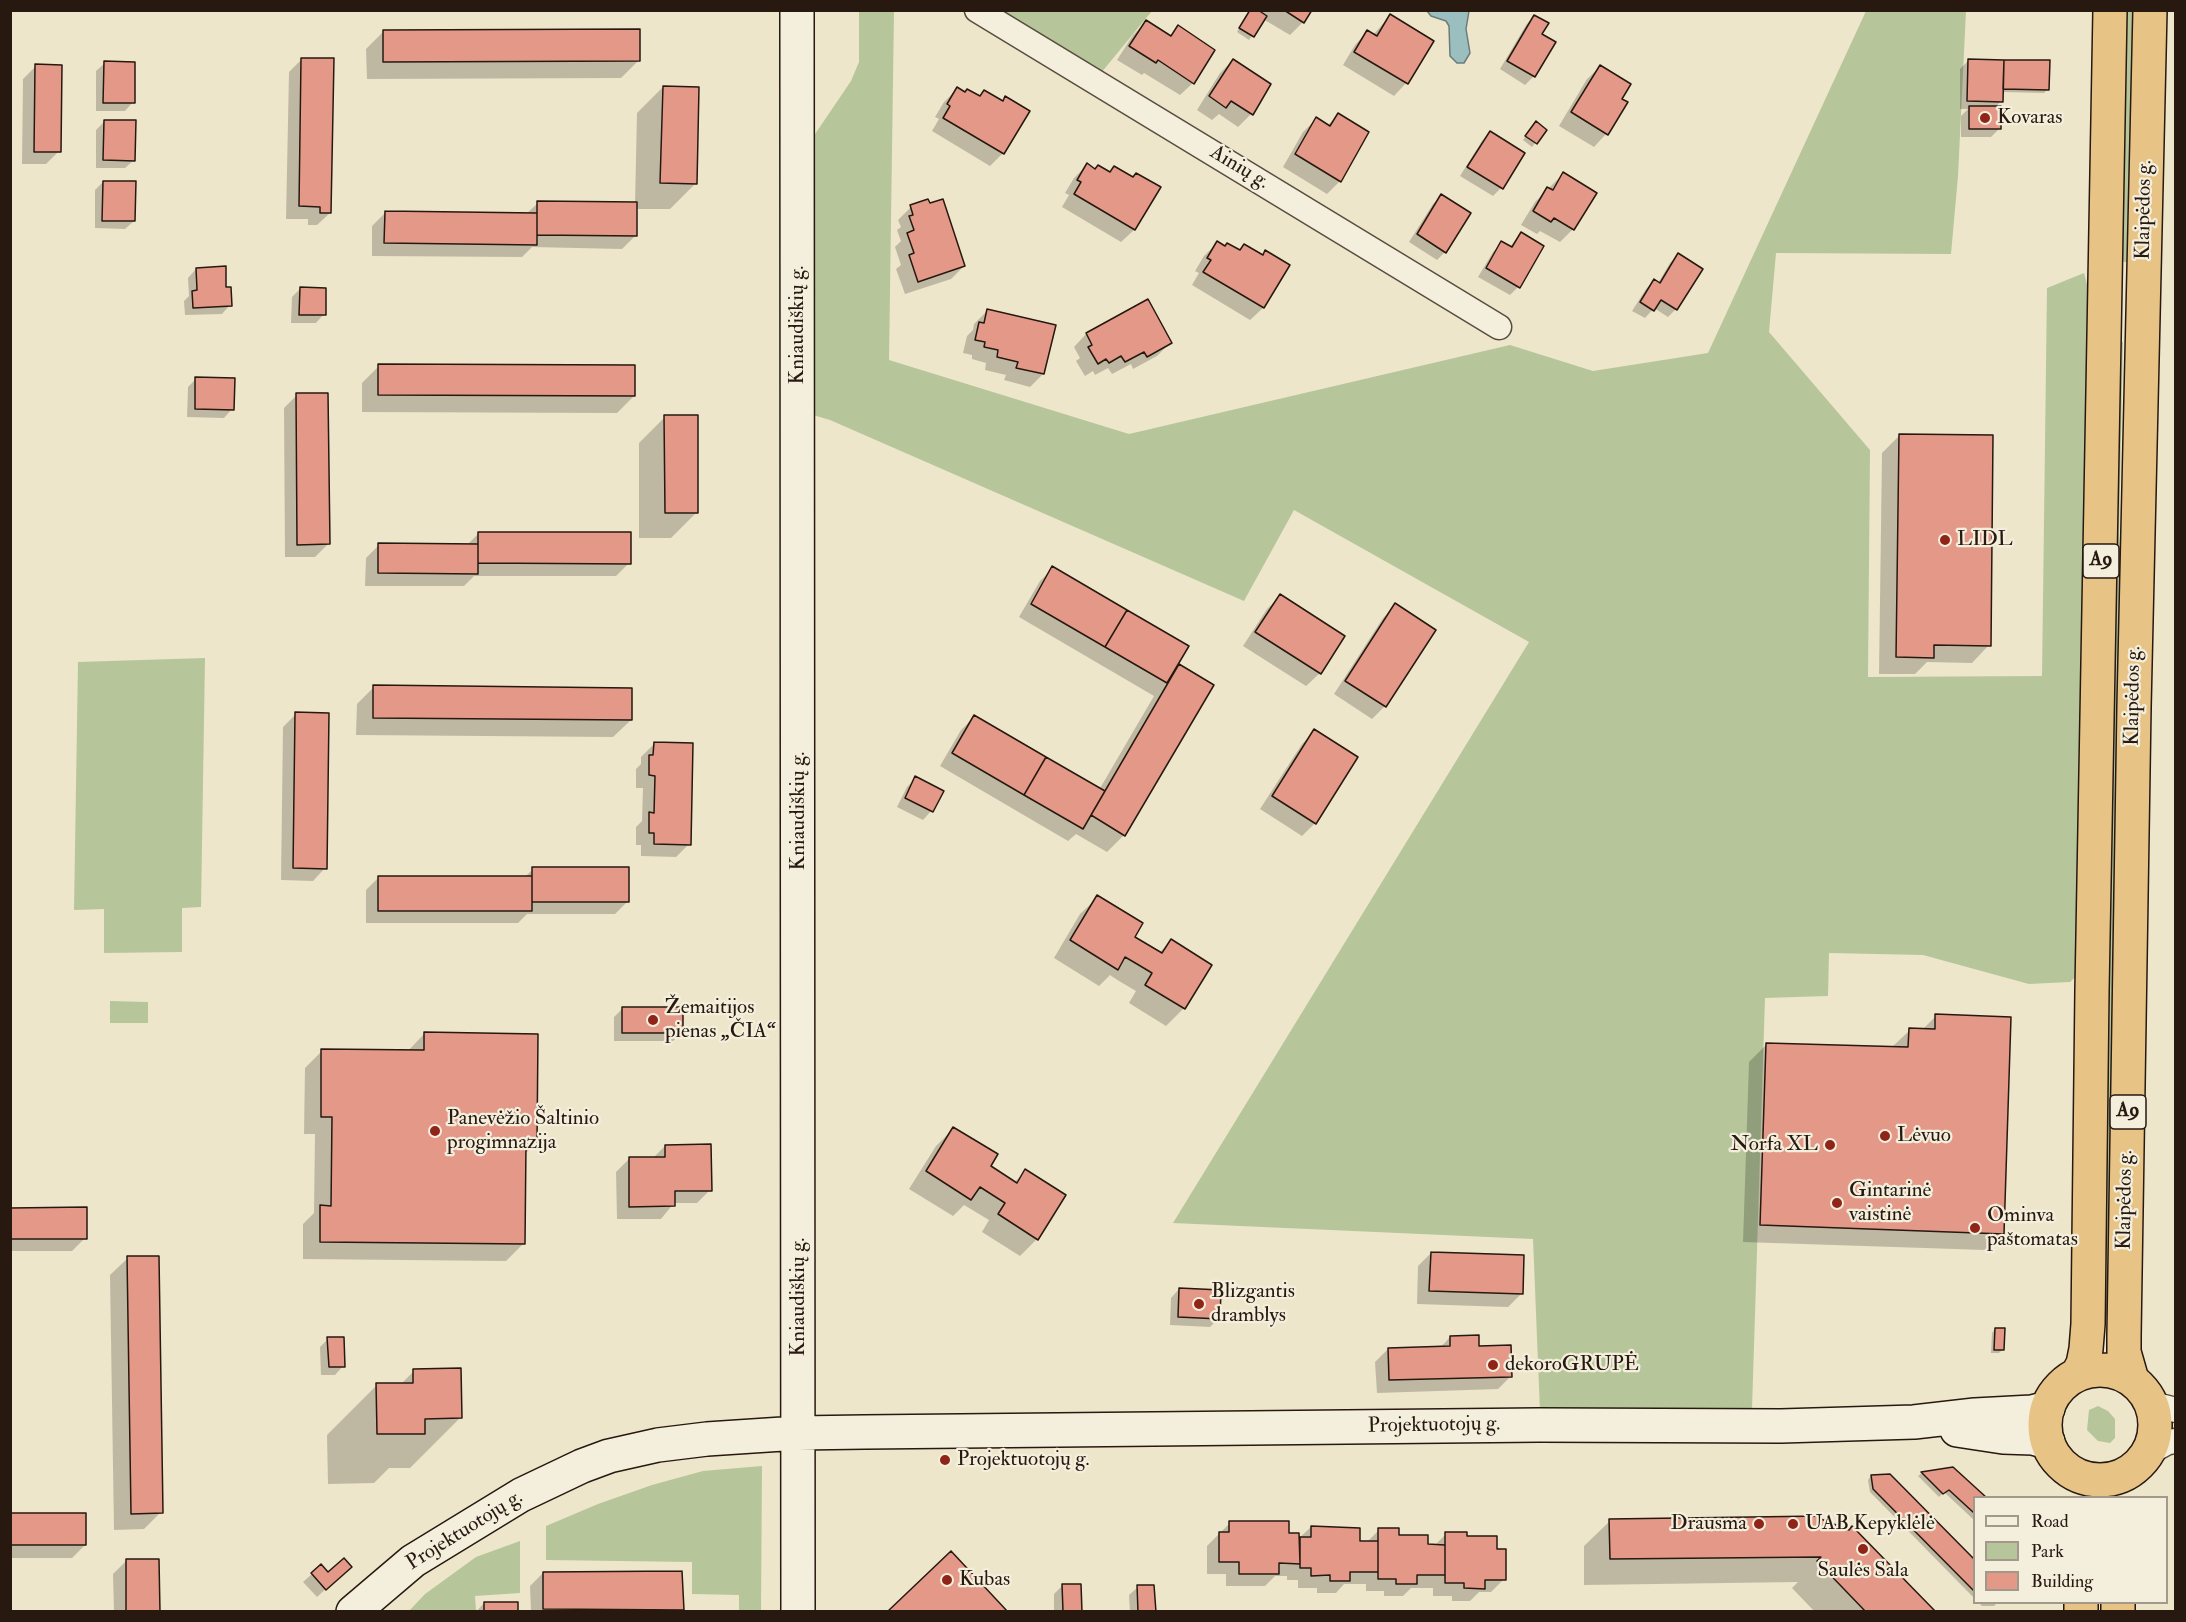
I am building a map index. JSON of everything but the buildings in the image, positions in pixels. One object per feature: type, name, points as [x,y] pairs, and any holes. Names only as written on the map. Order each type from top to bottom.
[{"type":"highway","name":"Klaipėdos g.","points":[[2048,1408],[2059,1388],[2077,1375],[2083,1364],[2088,1324],[2110,10]]},
{"type":"highway","name":"Klaipėdos g.","points":[[2048,1443],[2059,1462],[2081,1486],[2088,1479],[2110,1479],[2144,1466],[2153,1442],[2155,1420],[2152,1397],[2124,1352],[2134,707],[2150,10]]},
{"type":"highway","points":[[2106,281],[2143,282]]},
{"type":"highway","points":[[2077,1375],[2100,1370],[2111,1371],[2152,1397]]},
{"type":"highway","points":[[2048,1408],[2045,1431],[2048,1443]]},
{"type":"main road","name":"Kniaudiškių g.","points":[[797,10],[798,1611]]},
{"type":"main road","name":"Projektuotojų g.","points":[[353,1611],[413,1561],[520,1495],[609,1456],[658,1445],[707,1439],[798,1433],[1516,1425],[1781,1426],[1914,1422],[1975,1415],[2032,1412],[2048,1408]]},
{"type":"main road","name":"Projektuotojų g.","points":[[1914,1422],[1973,1433],[2033,1438],[2048,1443]]},
{"type":"street","name":"Ainių g.","points":[[977,10],[1499,327]]},
{"type":"green space","points":[[859,11],[894,11],[889,360],[1129,434],[1510,345],[1593,371],[1708,353],[1866,11],[1966,11],[1958,176],[1951,254],[1776,253],[1769,332],[1870,450],[1868,677],[2042,676],[2047,288],[2084,273],[2091,299],[2082,971],[2070,982],[2029,984],[1923,955],[1829,953],[1828,996],[1765,998],[1752,1409],[1540,1412],[1533,1239],[1173,1223],[1529,642],[1294,510],[1244,601],[830,420],[813,415],[811,140],[851,81],[859,62]]},
{"type":"green space","points":[[998,11],[1152,11],[1101,73]]},
{"type":"green space","points":[[2121,11],[2138,11],[2129,262],[2120,261]]},
{"type":"green space","points":[[2115,342],[2123,342],[2119,536],[2127,618],[2111,1318],[2097,1317]]},
{"type":"green space","points":[[205,658],[201,907],[182,908],[182,952],[104,953],[104,909],[74,910],[78,662]]},
{"type":"green space","points":[[110,1001],[148,1002],[148,1023],[110,1023]]},
{"type":"green space","points":[[2098,1406],[2108,1411],[2115,1419],[2115,1438],[2110,1443],[2098,1441],[2087,1430],[2089,1410]]},
{"type":"green space","points":[[762,1466],[761,1611],[739,1611],[739,1595],[692,1594],[692,1562],[546,1560],[546,1526],[652,1485],[703,1471]]},
{"type":"green space","points":[[520,1541],[520,1593],[475,1596],[476,1611],[409,1611],[425,1594],[476,1557]]},
{"type":"water","points":[[1427,11],[1469,11],[1466,29],[1470,53],[1464,63],[1457,63],[1450,56],[1449,26],[1446,21],[1431,16]]},
{"type":"place","name":"Kovaras","points":[[1985,118]]},
{"type":"place","name":"LIDL","points":[[1945,540]]},
{"type":"place","name":"Žemaitijos pienas „ČIA“","points":[[653,1020]]},
{"type":"place","name":"Panevėžio Šaltinio progimnazija","points":[[435,1131]]},
{"type":"place","name":"Lėvuo","points":[[1885,1136]]},
{"type":"place","name":"Norfa XL","points":[[1830,1145]]},
{"type":"place","name":"Gintarinė vaistinė","points":[[1837,1203]]},
{"type":"place","name":"Ominva paštomatas","points":[[1975,1228]]},
{"type":"place","name":"Blizgantis dramblys","points":[[1199,1304]]},
{"type":"place","name":"dekoroGRUPĖ","points":[[1493,1365]]},
{"type":"place","name":"Projektuotojų g.","points":[[945,1460]]},
{"type":"place","name":"Drausma","points":[[1759,1524]]},
{"type":"place","name":"UAB Kepyklėlė","points":[[1793,1524]]},
{"type":"place","name":"Saulės Sala","points":[[1863,1549]]},
{"type":"place","name":"Kubas","points":[[947,1580]]}]
